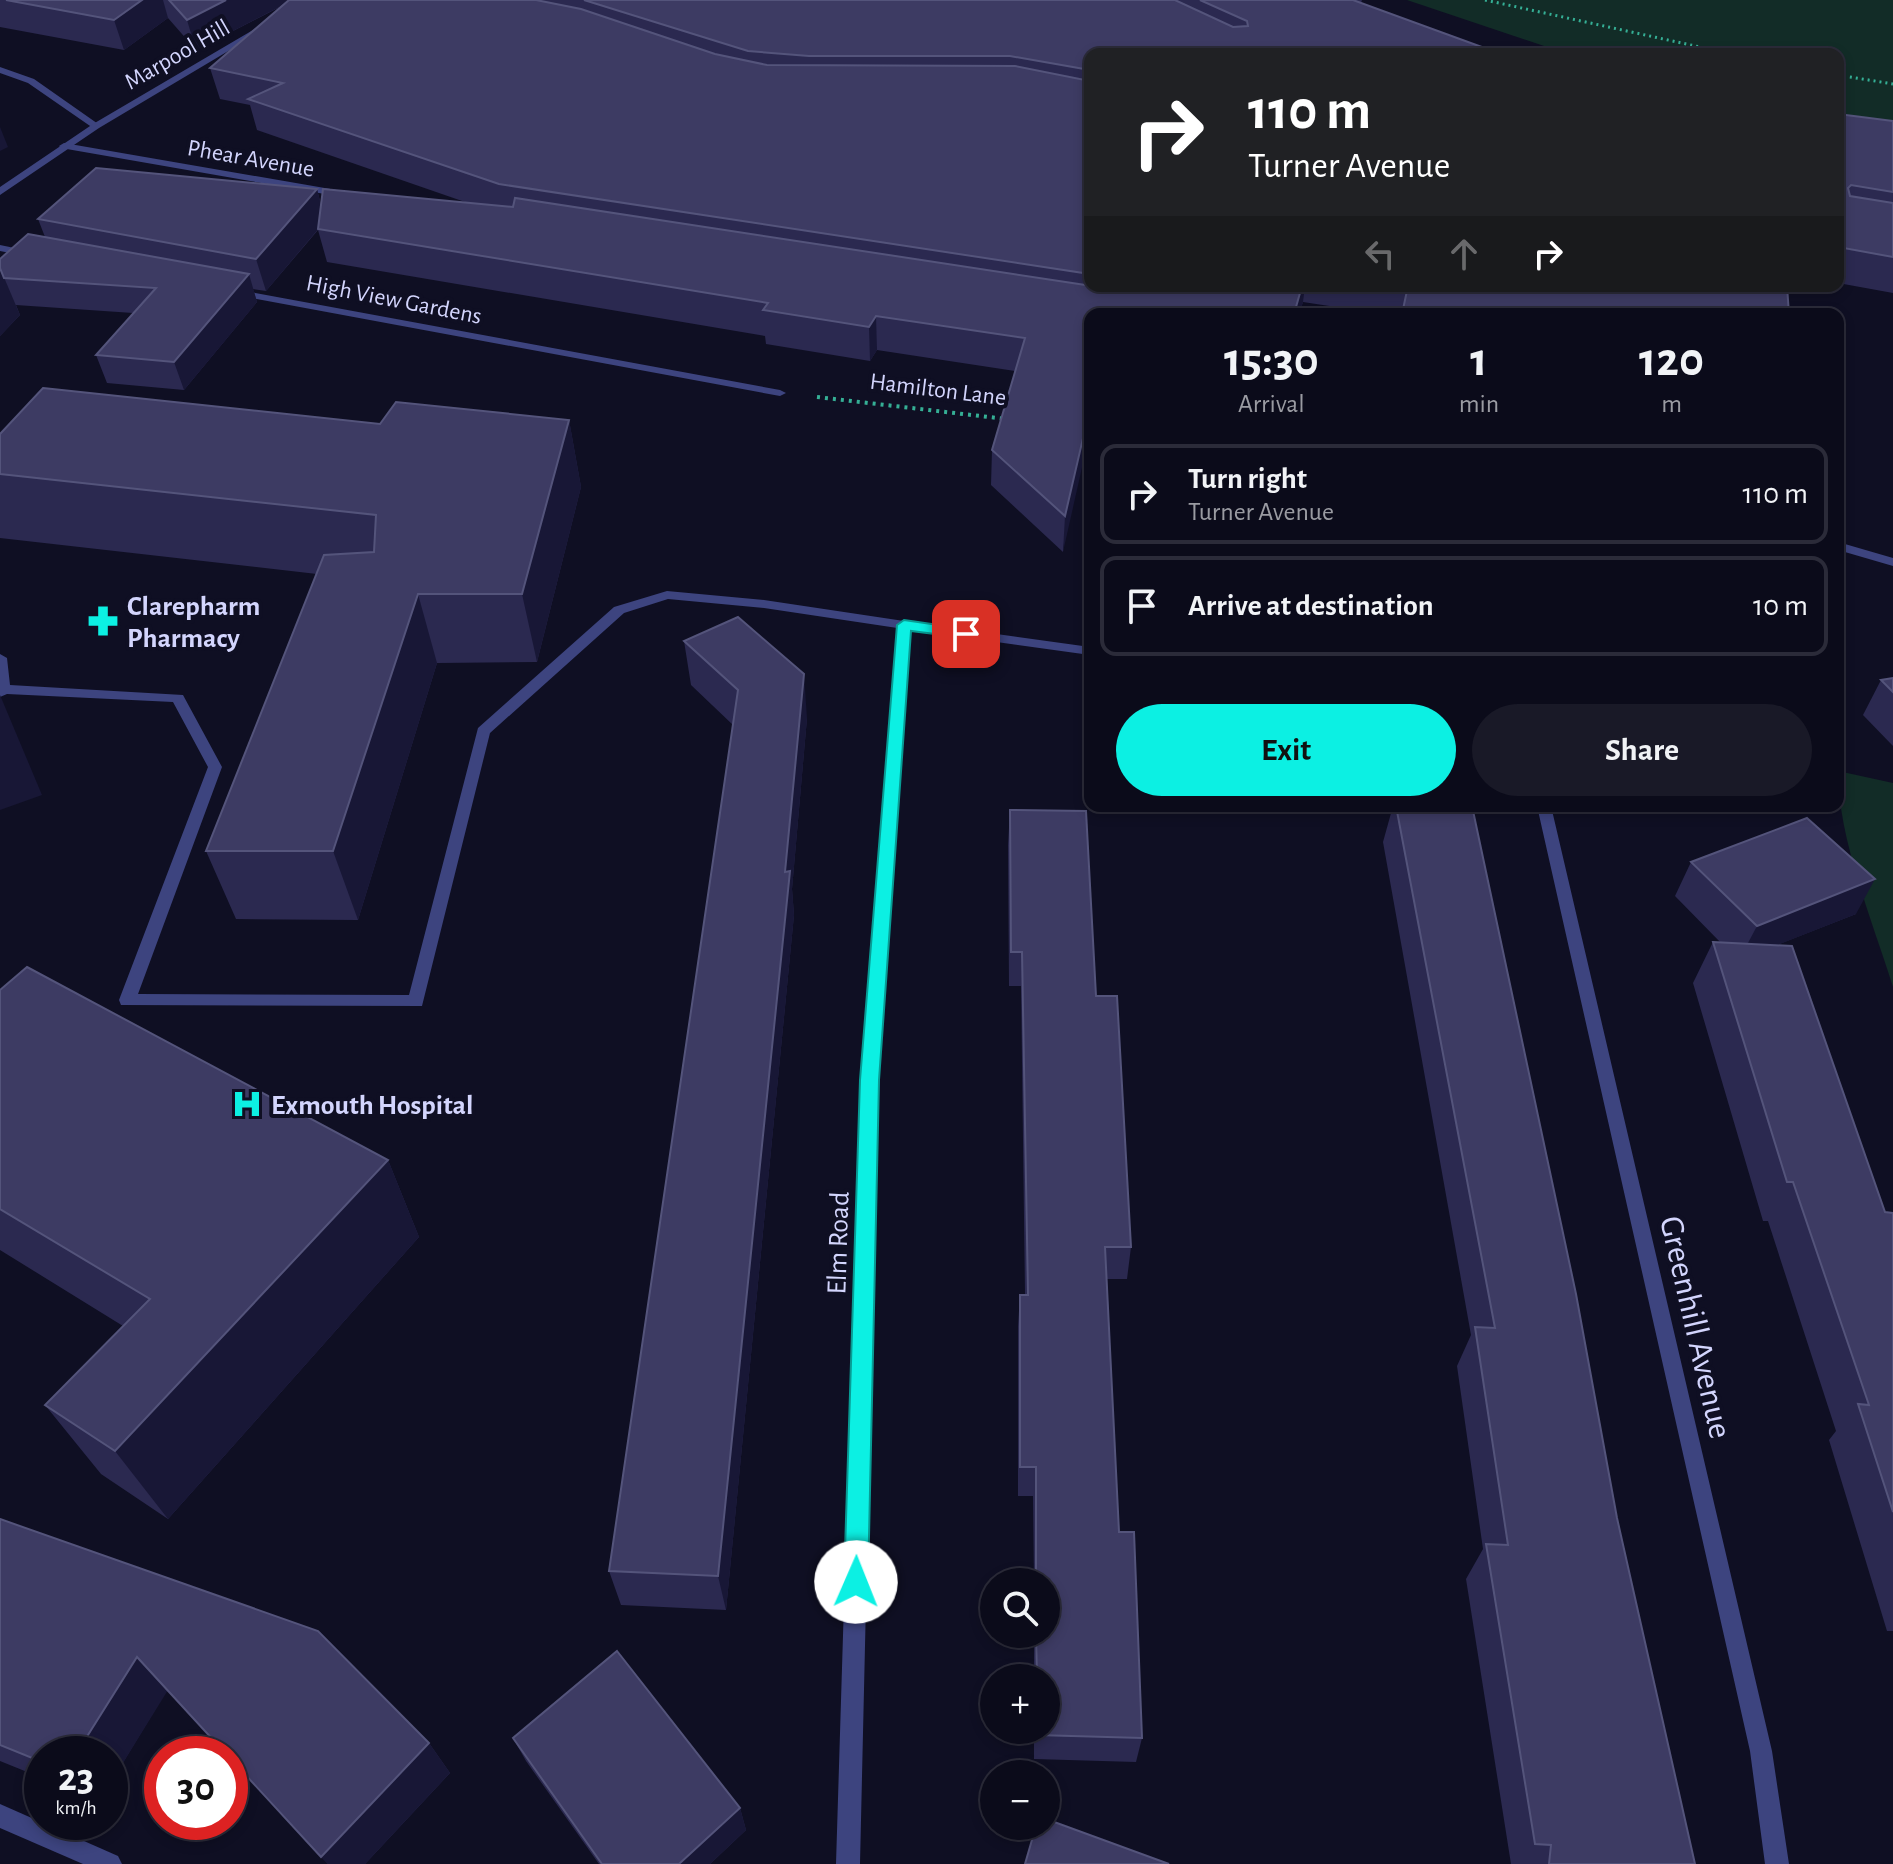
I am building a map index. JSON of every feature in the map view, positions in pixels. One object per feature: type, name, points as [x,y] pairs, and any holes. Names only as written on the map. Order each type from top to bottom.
[{"type":"street","name":"Marpool Hill","points":[[0,192],[96,126],[276,20]]},
{"type":"street","points":[[0,70],[31,81],[96,126]]},
{"type":"street","name":"Phear Avenue","points":[[64,146],[362,198]]},
{"type":"street","points":[[0,248],[47,257]]},
{"type":"street","name":"High View Gardens","points":[[219,289],[780,393]]},
{"type":"street","points":[[1844,548],[1893,562]]},
{"type":"street","points":[[0,658],[2,690],[178,698],[215,767],[127,1000],[416,1001],[483,731],[619,610],[667,595],[764,604],[1084,650]]},
{"type":"street","name":"Elm Road","points":[[848,1864],[869,1080],[904,625]]},
{"type":"street","name":"Greenhill Avenue","points":[[1545,812],[1761,1751],[1777,1864]]},
{"type":"street","points":[[0,1816],[110,1864]]},
{"type":"path","points":[[1485,0],[1705,48]]},
{"type":"path","points":[[1844,76],[1893,84]]},
{"type":"path","name":"Hamilton Lane","points":[[780,393],[1016,421]]},
{"type":"green space","points":[[1407,0],[1893,0],[1893,122],[1844,114],[1844,48],[1550,48]]},
{"type":"green space","points":[[1844,772],[1893,783],[1893,987],[1850,852],[1844,824]]},
{"type":"building","points":[[6,0],[142,0],[114,20]]},
{"type":"building","points":[[169,0],[226,0],[187,20]]},
{"type":"building","points":[[289,0],[536,0],[581,9],[715,54],[767,65],[1015,66],[1084,80],[1084,273],[499,184],[248,99],[283,83],[210,68]]},
{"type":"building","points":[[584,0],[1175,0],[1233,27],[1248,26],[1247,21],[1200,0],[1353,0],[1485,48],[1084,48],[1084,69],[1010,56],[809,56],[748,51]]},
{"type":"building","points":[[1844,115],[1893,121],[1893,192],[1851,185],[1848,188],[1850,196],[1893,203],[1893,257],[1844,248]]},
{"type":"building","points":[[96,168],[317,189],[256,259],[38,219]]},
{"type":"building","points":[[323,189],[513,207],[515,198],[1084,285],[1084,292],[1300,292],[1296,308],[1084,308],[1084,434],[1065,516],[992,450],[1025,338],[876,316],[869,327],[763,310],[768,303],[318,229]]},
{"type":"building","points":[[28,234],[249,274],[174,362],[96,355],[156,288],[4,278],[0,259]]},
{"type":"building","points":[[1407,292],[1787,292],[1789,308],[1403,308]]},
{"type":"building","points":[[43,388],[380,424],[396,402],[569,420],[522,594],[418,594],[333,851],[206,851],[324,555],[374,552],[376,515],[0,474],[0,434]]},
{"type":"building","points":[[738,617],[804,674],[785,872],[790,871],[718,1576],[609,1571],[738,690],[684,641]]},
{"type":"building","points":[[1893,678],[1893,692],[1881,680]]},
{"type":"building","points":[[1010,810],[1084,811],[1096,996],[1117,996],[1131,1247],[1105,1247],[1119,1532],[1134,1532],[1142,1738],[1060,1736],[1060,1664],[1037,1664],[1036,1648],[1060,1648],[1060,1568],[1036,1568],[1036,1467],[1020,1467],[1020,1295],[1028,1295],[1022,952],[1011,952]]},
{"type":"building","points":[[1397,812],[1473,812],[1576,1294],[1617,1518],[1695,1864],[1549,1864],[1551,1845],[1535,1844],[1486,1544],[1508,1545],[1475,1327],[1495,1328]]},
{"type":"building","points":[[1807,818],[1875,879],[1757,926],[1691,862]]},
{"type":"building","points":[[1713,942],[1792,946],[1885,1212],[1893,1213],[1893,1512],[1858,1404],[1869,1405],[1793,1182],[1787,1182]]},
{"type":"building","points":[[27,967],[388,1160],[115,1451],[45,1405],[150,1299],[0,1209],[0,990]]},
{"type":"building","points":[[0,1519],[318,1631],[429,1743],[321,1857],[248,1778],[248,1736],[209,1736],[137,1657],[87,1736],[24,1736],[24,1755],[0,1745]]},
{"type":"building","points":[[617,1651],[740,1808],[679,1864],[602,1864],[513,1738]]},
{"type":"building","points":[[1060,1824],[1169,1864],[1025,1864],[1032,1840],[1060,1840]]},
{"type":"place","name":"Clarepharm Pharmacy","points":[[103,621]]},
{"type":"place","name":"Exmouth Hospital","points":[[247,1104]]},
{"type":"route","points":[[856,1582],[869,1080],[904,625],[966,634]]}]
